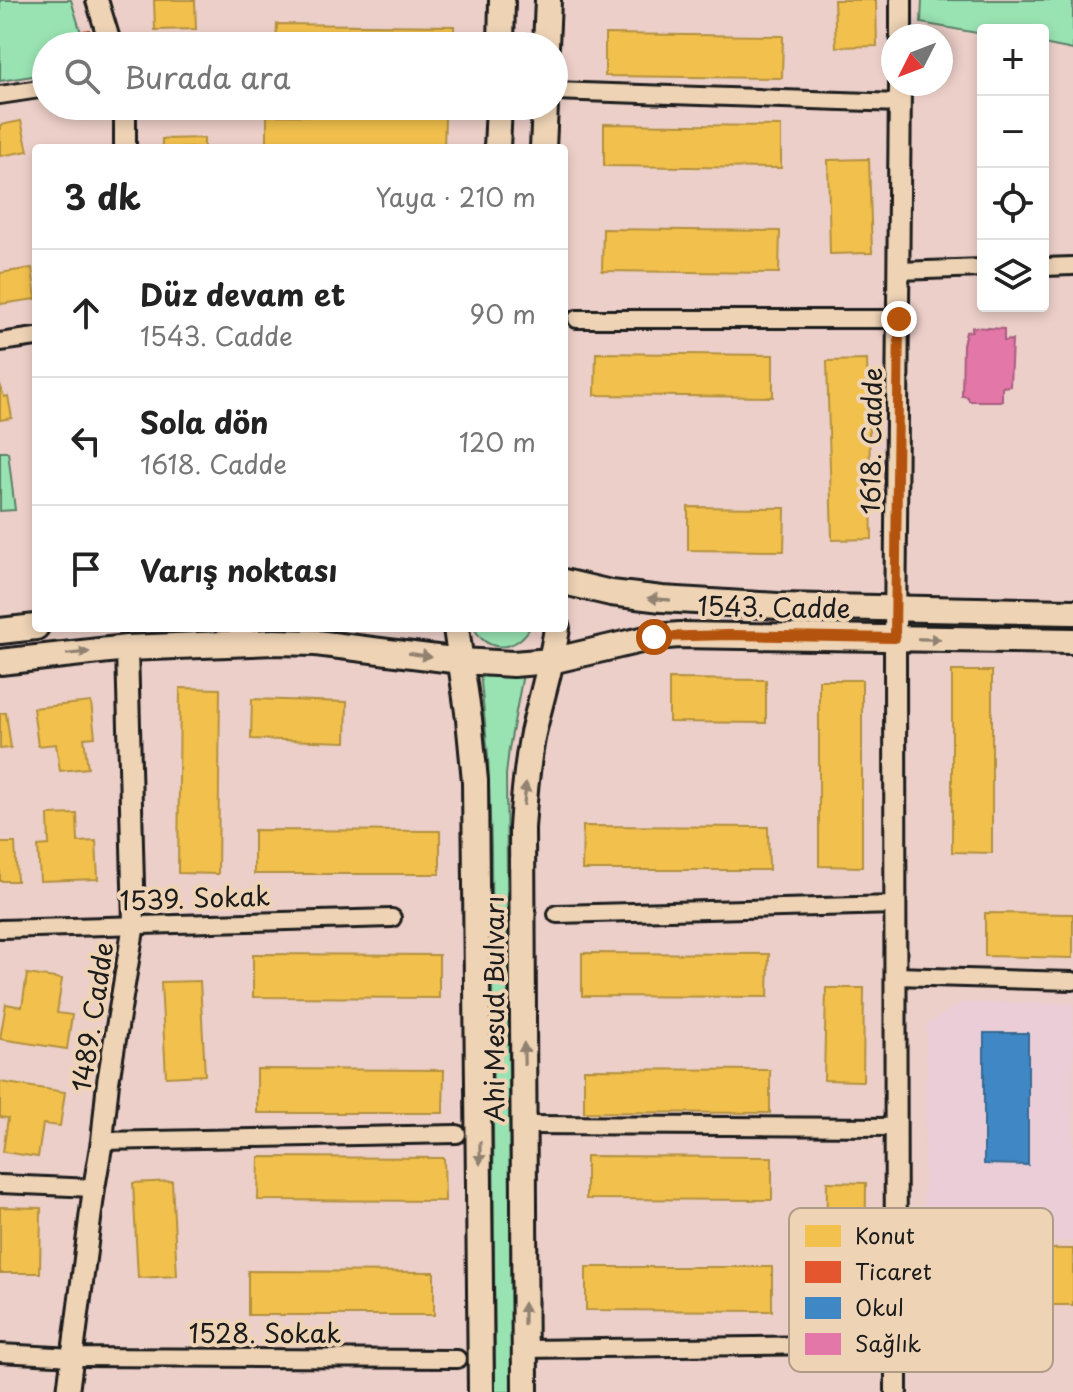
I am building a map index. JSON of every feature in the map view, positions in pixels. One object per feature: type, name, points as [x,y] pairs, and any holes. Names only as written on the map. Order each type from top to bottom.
[{"type":"main road","points":[[501,32],[502,0]]},
{"type":"main road","points":[[547,32],[548,0]]},
{"type":"main road","points":[[497,144],[498,120]]},
{"type":"main road","points":[[543,144],[544,120]]},
{"type":"main road","name":"1543. Cadde","points":[[568,583],[611,593],[662,599],[778,606],[1073,612]]},
{"type":"main road","points":[[0,631],[32,627]]},
{"type":"main road","name":"Ahi Mesud Bulvarı","points":[[457,632],[475,781],[481,1392]]},
{"type":"main road","name":"Ahi Mesud Bulvarı","points":[[525,1392],[522,828],[533,735],[556,632]]},
{"type":"main road","name":"1543. Cadde","points":[[0,662],[127,648],[274,642],[316,643],[461,661],[513,664],[551,661],[654,637],[729,635],[1073,641]]},
{"type":"street","points":[[97,0],[107,32]]},
{"type":"street","points":[[901,0],[901,24]]},
{"type":"street","points":[[0,95],[32,90]]},
{"type":"street","points":[[568,91],[881,94]]},
{"type":"street","name":"1618. Cadde","points":[[895,1208],[895,638],[900,96]]},
{"type":"street","points":[[125,120],[125,144]]},
{"type":"street","points":[[1049,267],[1073,266]]},
{"type":"street","points":[[899,271],[977,268]]},
{"type":"street","points":[[577,319],[899,319]]},
{"type":"street","points":[[0,342],[32,338]]},
{"type":"street","name":"1489. Cadde","points":[[68,1392],[108,1082],[134,924],[127,648]]},
{"type":"street","points":[[557,914],[896,905]]},
{"type":"street","name":"1539. Sokak","points":[[0,929],[392,918]]},
{"type":"street","points":[[895,976],[1073,981]]},
{"type":"street","points":[[524,1125],[895,1127]]},
{"type":"street","points":[[102,1141],[457,1134]]},
{"type":"street","points":[[0,1184],[94,1188]]},
{"type":"street","points":[[524,1349],[789,1345]]},
{"type":"street","name":"1528. Sokak","points":[[0,1353],[74,1357],[457,1359]]},
{"type":"shaded area","points":[[962,1002],[1073,1003],[1073,1241],[1053,1242],[1053,1208],[924,1208],[927,1024]]},
{"type":"green space","points":[[0,0],[71,0],[81,32],[32,32],[32,76],[0,81]]},
{"type":"green space","points":[[922,0],[1073,0],[1073,50],[1049,45],[1049,24],[977,24],[977,33],[953,29],[953,24],[921,23]]},
{"type":"green space","points":[[0,452],[8,452],[15,510],[0,511]]},
{"type":"green space","points":[[477,632],[527,632],[517,641],[502,646],[487,642]]},
{"type":"green space","points":[[480,671],[523,674],[506,775],[512,1392],[495,1392],[491,849],[488,755]]},
{"type":"building: Konut","points":[[154,0],[195,0],[196,29],[155,30]]},
{"type":"building: Konut","points":[[834,0],[876,0],[877,46],[836,47]]},
{"type":"building: Konut","points":[[277,24],[454,26],[454,32],[277,32]]},
{"type":"building: Konut","points":[[605,34],[783,36],[782,78],[605,76]]},
{"type":"building: Konut","points":[[267,120],[445,120],[444,144],[267,144]]},
{"type":"building: Konut","points":[[21,121],[28,151],[0,156],[0,125]]},
{"type":"building: Konut","points":[[604,124],[781,126],[781,168],[604,166]]},
{"type":"building: Konut","points":[[204,138],[204,144],[162,144],[162,139]]},
{"type":"building: Konut","points":[[869,159],[872,253],[830,254],[828,160]]},
{"type":"building: Konut","points":[[603,229],[780,231],[779,273],[602,271]]},
{"type":"building: Konut","points":[[32,268],[32,300],[0,304],[0,273]]},
{"type":"building: Konut","points":[[596,353],[773,355],[773,397],[595,395]]},
{"type":"building: Konut","points":[[867,360],[872,539],[832,540],[827,361]]},
{"type":"building: Konut","points":[[0,384],[4,397],[8,396],[12,418],[0,420]]},
{"type":"building: Konut","points":[[688,507],[785,508],[784,551],[688,550]]},
{"type":"building: Konut","points":[[952,671],[992,671],[992,853],[952,852]]},
{"type":"building: Konut","points":[[669,679],[766,680],[766,723],[669,722]]},
{"type":"building: Konut","points":[[819,680],[862,680],[862,867],[819,866]]},
{"type":"building: Konut","points":[[180,688],[220,689],[218,874],[178,873]]},
{"type":"building: Konut","points":[[252,699],[347,702],[346,742],[251,739]]},
{"type":"building: Konut","points":[[91,702],[95,737],[84,738],[88,768],[60,771],[56,744],[38,746],[33,708]]},
{"type":"building: Konut","points":[[0,713],[6,713],[11,748],[0,749]]},
{"type":"building: Konut","points":[[77,814],[78,842],[96,841],[98,879],[40,881],[38,846],[49,845],[48,815]]},
{"type":"building: Konut","points":[[583,826],[768,827],[769,870],[582,870]]},
{"type":"building: Konut","points":[[254,830],[440,831],[440,874],[254,874]]},
{"type":"building: Konut","points":[[0,843],[15,843],[17,881],[0,881]]},
{"type":"building: Konut","points":[[985,913],[1073,914],[1073,958],[985,956]]},
{"type":"building: Konut","points":[[582,953],[769,954],[768,997],[582,996]]},
{"type":"building: Konut","points":[[253,954],[439,955],[439,998],[253,997]]},
{"type":"building: Konut","points":[[27,974],[62,979],[57,1013],[72,1015],[67,1049],[0,1039],[6,1004],[22,1007]]},
{"type":"building: Konut","points":[[200,981],[205,1075],[166,1077],[161,982]]},
{"type":"building: Konut","points":[[826,988],[864,988],[863,1081],[824,1080]]},
{"type":"building: Konut","points":[[257,1069],[444,1070],[443,1113],[257,1113]]},
{"type":"building: Konut","points":[[584,1069],[770,1070],[770,1113],[584,1112]]},
{"type":"building: Konut","points":[[0,1082],[65,1092],[60,1126],[43,1124],[38,1157],[3,1152],[8,1118],[0,1117]]},
{"type":"building: Konut","points":[[586,1156],[772,1157],[772,1200],[586,1199]]},
{"type":"building: Konut","points":[[259,1157],[444,1158],[445,1201],[258,1200]]},
{"type":"building: Konut","points":[[172,1181],[177,1276],[138,1278],[133,1183]]},
{"type":"building: Konut","points":[[827,1182],[866,1183],[866,1208],[827,1208]]},
{"type":"building: Konut","points":[[0,1207],[41,1208],[40,1273],[0,1273]]},
{"type":"building: Konut","points":[[1053,1249],[1073,1249],[1073,1305],[1053,1305]]},
{"type":"building: Konut","points":[[586,1267],[772,1267],[772,1311],[586,1310]]},
{"type":"building: Konut","points":[[248,1271],[434,1272],[434,1315],[248,1315]]},
{"type":"building: Okul","points":[[984,1033],[1028,1033],[1028,1165],[984,1164]]},
{"type":"building: Sağlık","points":[[972,327],[1004,329],[1004,341],[1012,340],[1010,386],[1002,387],[1002,401],[969,401],[968,397],[962,396],[963,345],[966,332],[972,331]]},
{"type":"route","points":[[654,637],[895,638],[899,319]]}]
